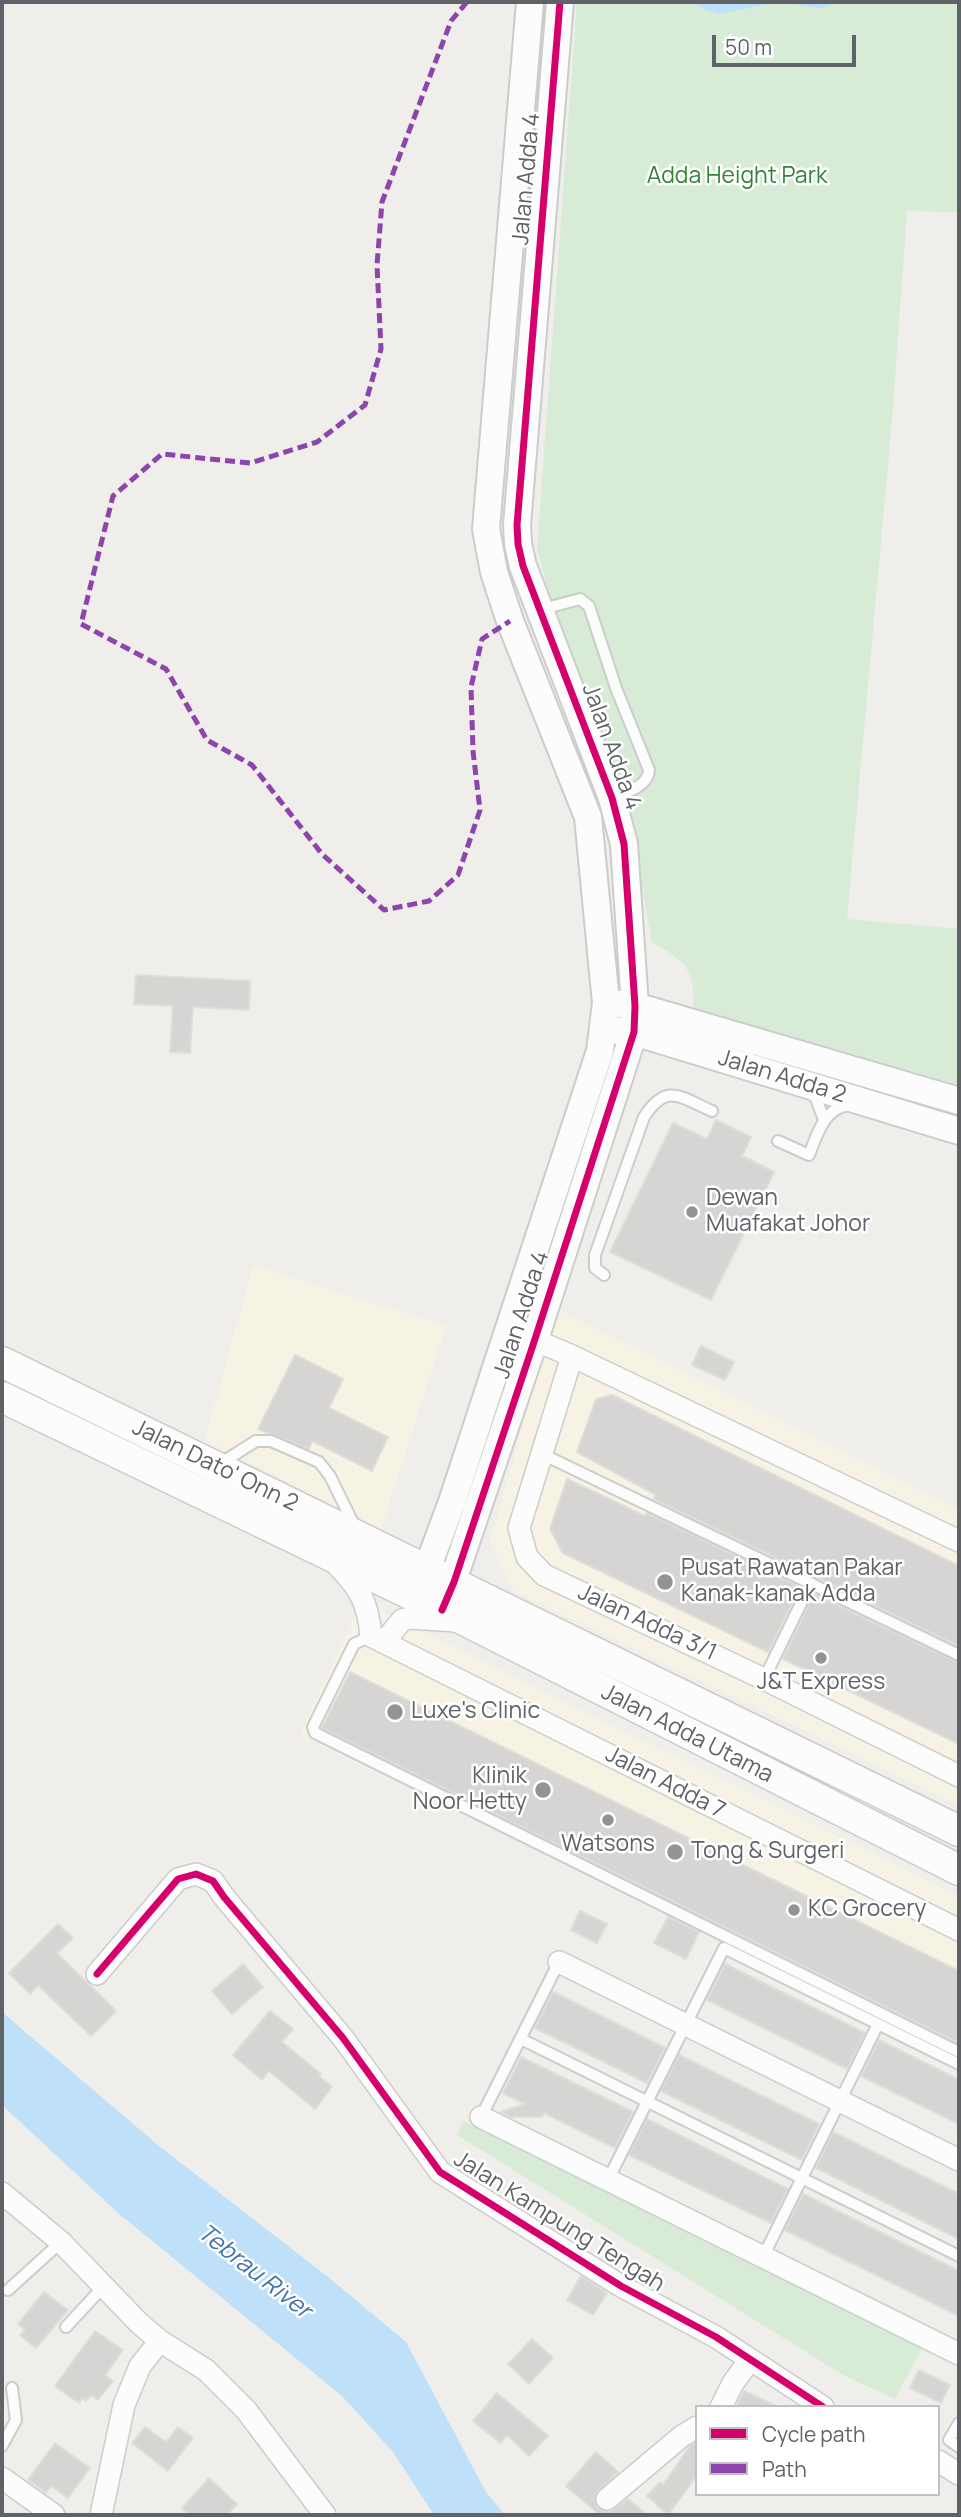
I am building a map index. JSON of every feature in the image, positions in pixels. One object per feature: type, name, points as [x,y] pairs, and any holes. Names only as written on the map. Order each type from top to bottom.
[{"type":"main road","name":"Jalan Dato' Onn 2","points":[[2,1362],[441,1576]]},
{"type":"main road","name":"Jalan Dato' Onn 2","points":[[2,1397],[441,1609]]},
{"type":"main road","name":"Jalan Adda Utama","points":[[441,1576],[959,1831]]},
{"type":"main road","name":"Jalan Adda Utama","points":[[441,1609],[959,1870]]},
{"type":"street","name":"Jalan Adda 4","points":[[441,1609],[441,1576],[509,1329],[595,1064],[604,1016],[588,817],[510,621],[494,572],[486,529],[530,2]]},
{"type":"street","name":"Jalan Adda 4","points":[[441,1576],[536,1339],[634,1032],[635,1006],[624,844],[612,798],[523,566],[517,524],[561,2]]},
{"type":"street","name":"Jalan Adda 2","points":[[604,1016],[635,1006],[959,1101]]},
{"type":"street","name":"Jalan Adda 2","points":[[604,1016],[634,1032],[947,1127]]},
{"type":"street","points":[[616,1088],[632,1064],[644,1052],[657,1049],[703,1054]]},
{"type":"street","points":[[509,1329],[536,1339],[959,1541]]},
{"type":"street","name":"Jalan Adda 3/1","points":[[572,1356],[519,1528],[527,1557],[544,1575],[764,1679],[959,1776]]},
{"type":"street","points":[[325,1553],[354,1583],[377,1639],[402,1620],[441,1609]]},
{"type":"street","name":"Jalan Adda 7","points":[[377,1639],[959,1930]]},
{"type":"street","name":"Jalan Kampung Tengah","points":[[97,1974],[178,1880],[196,1874],[213,1881],[343,2038],[440,2172],[621,2286],[716,2337],[819,2405]]},
{"type":"street","points":[[559,1962],[959,2160]]},
{"type":"street","points":[[481,2118],[959,2354]]},
{"type":"street","points":[[2,2193],[61,2242],[103,2287],[160,2341],[206,2370],[246,2410],[325,2515]]},
{"type":"street","points":[[102,2515],[124,2405],[140,2366],[160,2341]]},
{"type":"street","points":[[722,2405],[750,2360]]},
{"type":"street","points":[[607,2499],[695,2428]]},
{"type":"street","points":[[940,2462],[959,2474]]},
{"type":"street","points":[[2,2478],[54,2515]]},
{"type":"lane","points":[[539,610],[580,599],[589,606],[616,688],[649,770],[644,784],[612,798]]},
{"type":"lane","points":[[754,1069],[808,1092],[816,1098],[824,1120]]},
{"type":"lane","points":[[604,1275],[595,1268],[595,1255],[644,1117],[655,1100],[668,1095],[681,1097],[712,1111]]},
{"type":"lane","points":[[778,1141],[809,1155],[824,1120],[842,1105],[852,1105],[918,1126],[947,1127]]},
{"type":"lane","points":[[209,1462],[229,1458],[256,1441],[271,1441],[319,1462],[330,1476],[359,1536]]},
{"type":"lane","points":[[542,1454],[959,1655]]},
{"type":"lane","points":[[764,1679],[811,1583]]},
{"type":"lane","points":[[377,1639],[354,1644],[313,1727],[315,1733],[959,2052]]},
{"type":"lane","points":[[608,2180],[724,1948],[959,2064]]},
{"type":"lane","points":[[481,2118],[559,1962]]},
{"type":"lane","points":[[762,2257],[878,2024]]},
{"type":"lane","points":[[521,2039],[959,2256]]},
{"type":"lane","points":[[8,2290],[61,2242]]},
{"type":"lane","points":[[66,2328],[103,2287]]},
{"type":"lane","points":[[2,2446],[16,2420],[12,2388]]},
{"type":"lane","points":[[959,2423],[949,2440],[959,2447]]},
{"type":"shaded area","points":[[253,1266],[446,1326],[381,1529],[205,1440]]},
{"type":"shaded area","points":[[556,1309],[959,1510],[959,1805],[514,1591],[490,1542]]},
{"type":"shaded area","points":[[361,1602],[959,1896],[959,2056],[300,1735]]},
{"type":"green space","name":"Adda Height Park","points":[[577,2],[959,2],[959,212],[907,211],[892,420],[847,919],[959,929],[959,1085],[693,1008],[692,984],[686,968],[673,955],[652,943],[627,802],[553,610],[537,548]]},
{"type":"green space","points":[[463,2121],[922,2348],[895,2399],[845,2376],[457,2135]]},
{"type":"water","points":[[694,2],[777,2],[720,14],[705,10]]},
{"type":"water","points":[[777,2],[843,2],[819,8]]},
{"type":"water","name":"Tebrau River","points":[[2,2012],[159,2146],[328,2277],[406,2342],[486,2492],[505,2515],[434,2515],[393,2452],[342,2396],[118,2213],[2,2105]]},
{"type":"building","points":[[136,975],[250,981],[249,1010],[193,1007],[190,1053],[170,1052],[173,1006],[134,1004]]},
{"type":"building","name":"Dewan Muafakat Johor","points":[[716,1120],[751,1137],[742,1156],[774,1172],[711,1300],[610,1252],[673,1123],[707,1139]]},
{"type":"building","points":[[701,1346],[734,1362],[725,1380],[692,1365]]},
{"type":"building","points":[[295,1355],[343,1379],[329,1408],[388,1437],[372,1471],[312,1441],[309,1449],[258,1429]]},
{"type":"building","points":[[612,1395],[959,1566],[959,1646],[654,1499],[656,1495],[577,1452],[596,1399]]},
{"type":"building","points":[[567,1479],[645,1516],[647,1513],[800,1587],[768,1652],[563,1553],[550,1529]]},
{"type":"building","points":[[814,1594],[959,1663],[959,1744],[783,1659]]},
{"type":"building","points":[[350,1672],[959,1971],[959,2043],[322,1728]]},
{"type":"building","points":[[580,1911],[607,1924],[597,1943],[571,1930]]},
{"type":"building","points":[[668,1917],[699,1932],[686,1959],[654,1943]]},
{"type":"building","points":[[58,1924],[73,1938],[57,1953],[116,2011],[91,2036],[38,1985],[30,1994],[9,1973]]},
{"type":"building","points":[[243,1964],[263,1987],[232,2014],[212,1991]]},
{"type":"building","points":[[725,1964],[865,2033],[847,2069],[707,2000]]},
{"type":"building","points":[[553,1992],[665,2048],[647,2083],[535,2028]]},
{"type":"building","points":[[270,2011],[293,2029],[282,2042],[321,2074],[319,2076],[332,2087],[315,2109],[269,2071],[262,2080],[233,2055]]},
{"type":"building","points":[[879,2040],[959,2080],[959,2124],[861,2076]]},
{"type":"building","points":[[679,2055],[819,2124],[802,2160],[661,2091]]},
{"type":"building","points":[[521,2057],[633,2112],[615,2148],[544,2113],[542,2117],[511,2117],[501,2112],[525,2104],[503,2093]]},
{"type":"building","points":[[647,2119],[788,2189],[771,2223],[629,2155]]},
{"type":"building","points":[[833,2132],[959,2194],[959,2239],[816,2168]]},
{"type":"building","points":[[803,2194],[959,2271],[959,2316],[785,2230]]},
{"type":"building","points":[[581,2276],[607,2293],[593,2315],[567,2300]]},
{"type":"building","points":[[44,2292],[68,2310],[36,2348],[20,2335],[25,2330],[18,2324]]},
{"type":"building","points":[[95,2331],[123,2350],[105,2375],[113,2381],[98,2400],[91,2395],[86,2401],[82,2398],[79,2403],[55,2386]]},
{"type":"building","points":[[532,2339],[553,2358],[529,2384],[508,2364]]},
{"type":"building","points":[[919,2370],[950,2385],[941,2403],[910,2388]]},
{"type":"building","points":[[744,2391],[774,2405],[737,2405]]},
{"type":"building","points":[[497,2393],[548,2436],[529,2456],[507,2435],[500,2443],[473,2421]]},
{"type":"building","points":[[145,2427],[166,2442],[178,2427],[193,2438],[168,2471],[132,2443]]},
{"type":"building","points":[[55,2443],[90,2468],[68,2498],[51,2486],[46,2493],[28,2480]]},
{"type":"building","points":[[695,2443],[695,2478],[668,2515],[647,2496],[660,2482],[663,2485],[690,2446]]},
{"type":"building","points":[[596,2452],[618,2472],[595,2494],[597,2507],[610,2512],[628,2499],[647,2515],[600,2515],[566,2486]]},
{"type":"building","points":[[209,2478],[237,2504],[227,2515],[189,2515],[182,2508]]},
{"type":"marked path","points":[[467,2],[451,21],[382,202],[377,265],[381,349],[365,405],[317,442],[250,463],[162,454],[113,496],[81,624],[166,669],[207,740],[252,765],[322,854],[384,910],[429,901],[458,875],[480,810],[473,751],[471,687],[482,639],[510,621]]},
{"type":"cycle path","points":[[442,1610],[454,1582],[535,1339],[634,1032],[635,1006],[624,844],[612,798],[523,566],[518,544],[517,525],[560,2]]},
{"type":"cycle path","points":[[97,1974],[178,1879],[196,1874],[213,1881],[343,2038],[440,2172],[621,2286],[716,2337],[820,2405]]},
{"type":"place","name":"Dewan Muafakat Johor","points":[[692,1212]]},
{"type":"place","name":"Pusat Rawatan Pakar Kanak-kanak Adda","points":[[665,1582]]},
{"type":"place","name":"J&T Express","points":[[821,1658]]},
{"type":"place","name":"Luxe's Clinic","points":[[395,1712]]},
{"type":"place","name":"Klinik Noor Hetty","points":[[543,1790]]},
{"type":"place","name":"Watsons","points":[[608,1820]]},
{"type":"place","name":"Tong & Surgeri","points":[[675,1852]]},
{"type":"place","name":"KC Grocery","points":[[794,1910]]}]
